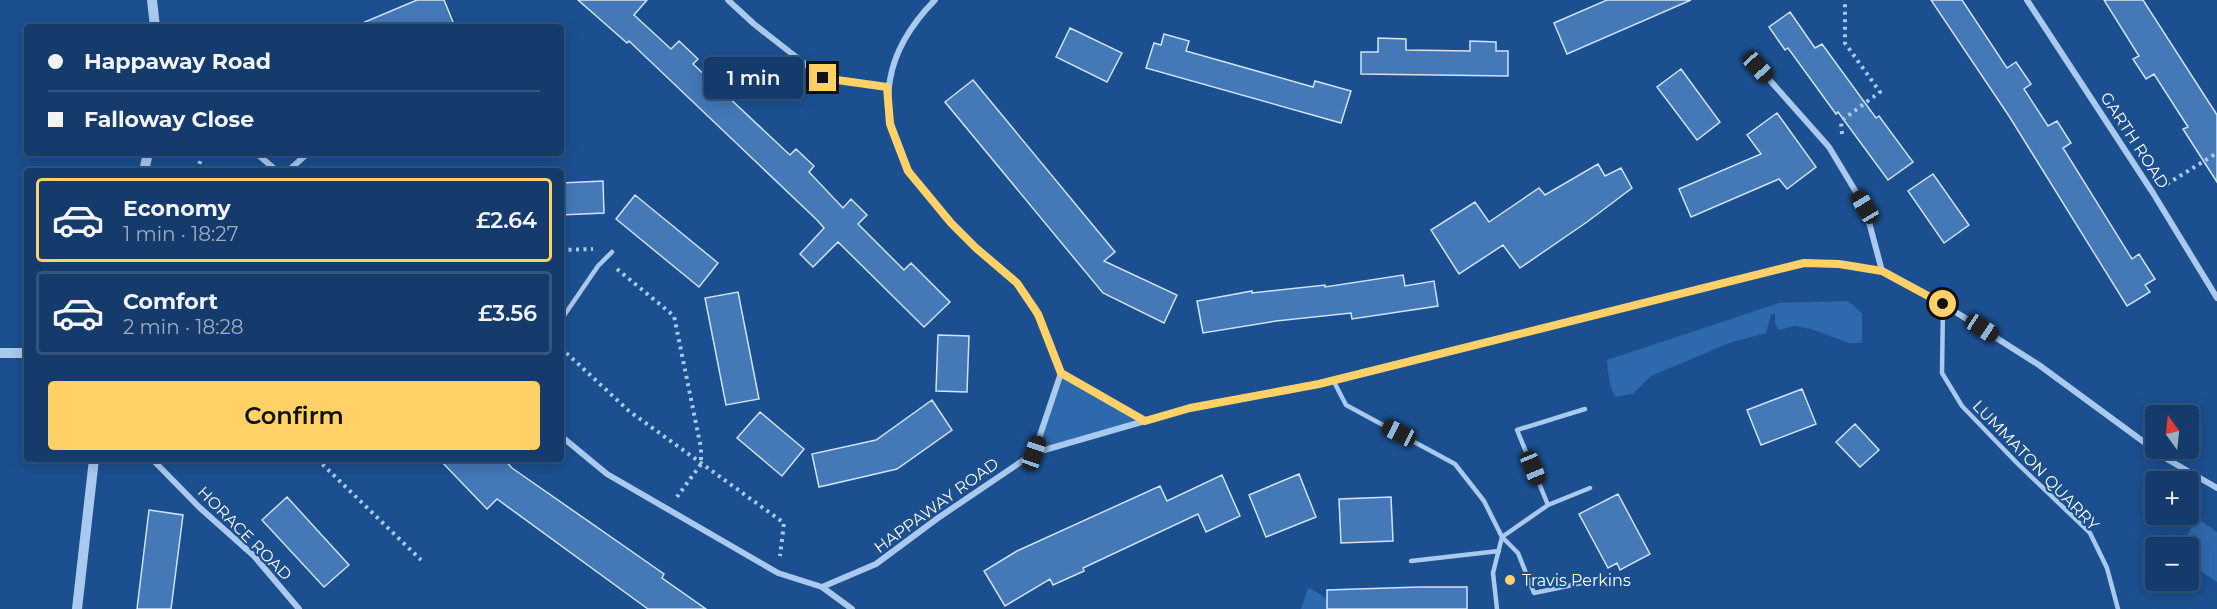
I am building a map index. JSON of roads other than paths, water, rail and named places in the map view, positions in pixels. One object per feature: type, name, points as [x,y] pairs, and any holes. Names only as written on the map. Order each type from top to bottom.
[{"type":"street","points":[[152,0],[154,24]]},
{"type":"street","points":[[728,0],[754,24],[823,78],[887,87]]},
{"type":"street","points":[[935,0],[920,15],[895,57],[887,87],[890,124],[908,171],[951,223],[1017,283],[1038,314],[1061,373],[1145,421]]},
{"type":"street","name":"GARTH ROAD","points":[[2027,0],[2153,193],[2217,297]]},
{"type":"street","points":[[1758,67],[1829,147],[1865,207],[1882,271]]},
{"type":"street","points":[[260,156],[274,168]]},
{"type":"street","points":[[292,168],[306,156]]},
{"type":"street","name":"HAPPAWAY ROAD","points":[[822,587],[876,564],[938,518],[1034,453],[1190,408],[1333,380],[1804,263],[1839,264],[1882,271],[1943,304],[2039,365],[2167,459],[2217,488]]},
{"type":"street","points":[[0,353],[24,352]]},
{"type":"street","points":[[1034,453],[1061,373]]},
{"type":"street","points":[[564,438],[607,474],[778,573],[822,587],[852,609]]},
{"type":"street","points":[[77,609],[93,462]]},
{"type":"street","name":"HORACE ROAD","points":[[155,462],[254,556],[299,609]]},
{"type":"lane","points":[[564,316],[612,252]]},
{"type":"lane","name":"LUMMATON QUARRY","points":[[1943,304],[1942,373],[1962,406],[2090,533],[2107,568],[2118,609]]},
{"type":"lane","points":[[1333,380],[1346,405],[1455,464],[1484,501],[1502,537],[1518,553],[1534,593],[1582,583]]},
{"type":"lane","points":[[1548,505],[1517,430],[1585,409]]},
{"type":"lane","points":[[1497,609],[1493,573],[1502,537],[1548,505],[1590,488]]},
{"type":"lane","points":[[1412,561],[1499,550]]},
{"type":"place","name":"Travis Perkins","points":[[1510,580]]}]
